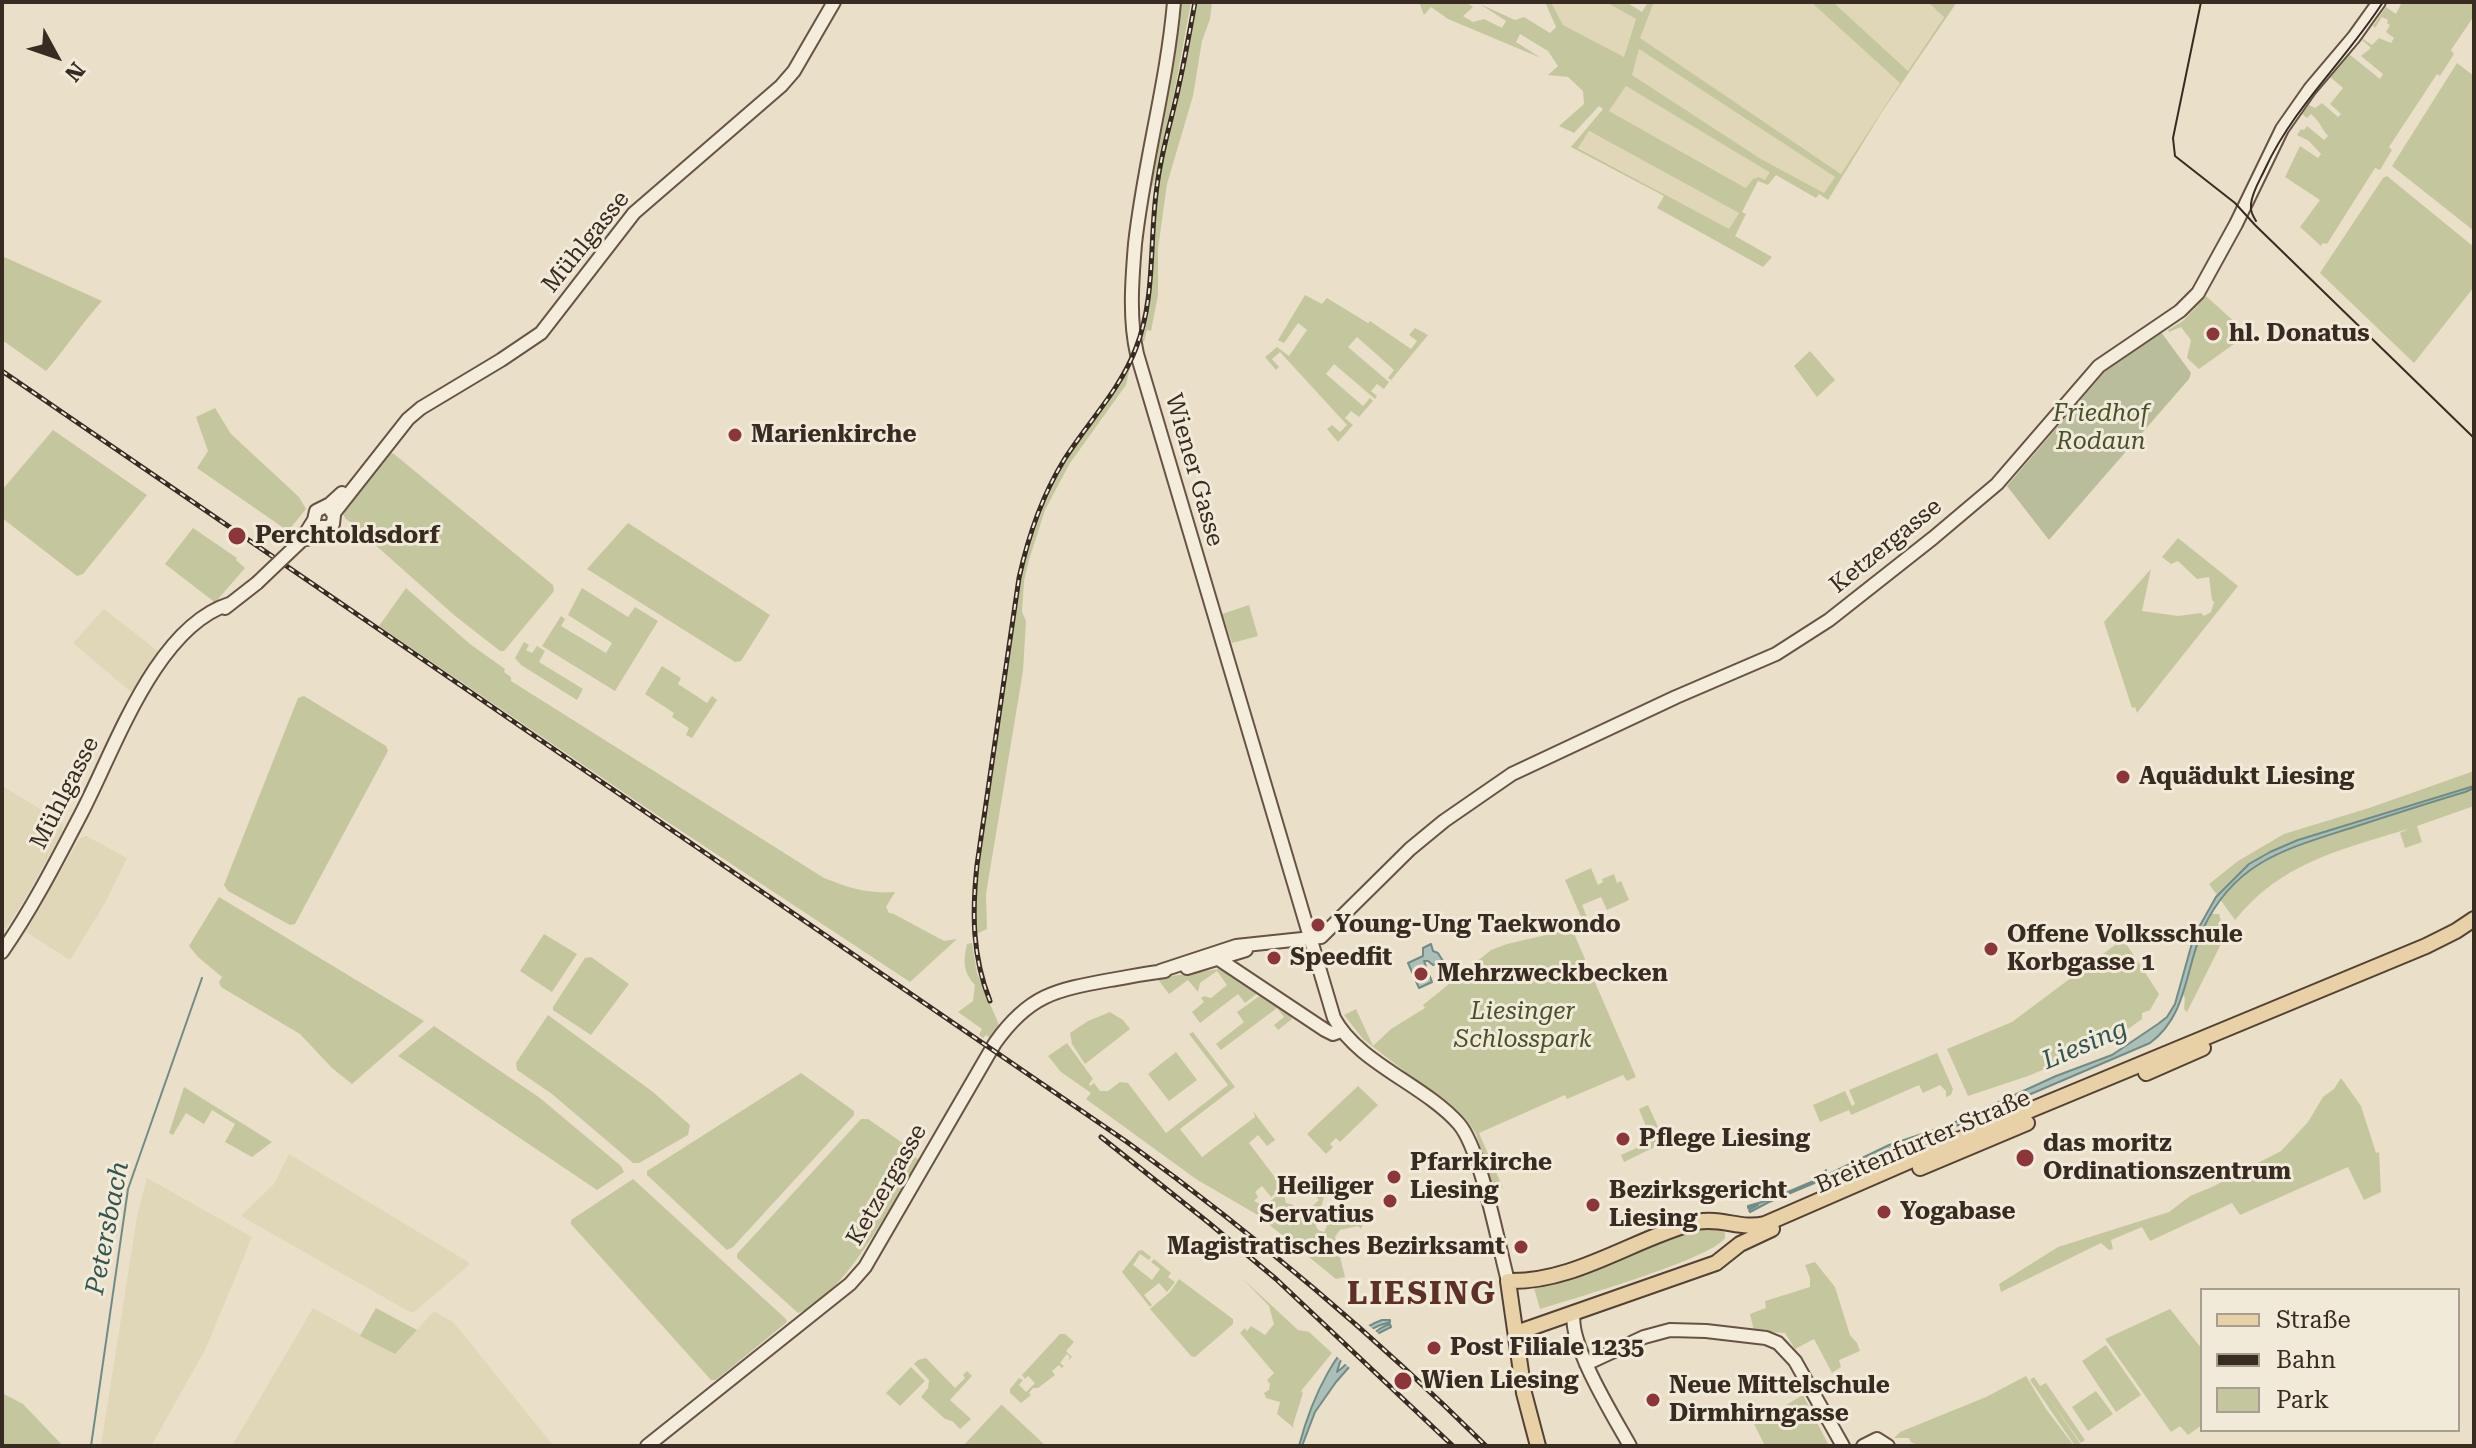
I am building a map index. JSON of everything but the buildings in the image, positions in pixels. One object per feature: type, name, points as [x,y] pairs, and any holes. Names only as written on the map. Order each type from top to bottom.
[{"type":"main road","name":"Mühlgasse","points":[[2,952],[68,838],[143,686],[167,655],[257,583],[318,524],[333,524],[330,510],[408,419],[541,333],[634,213],[788,79],[834,2]]},
{"type":"main road","name":"Wiener Gasse","points":[[1174,2],[1167,61],[1140,198],[1132,283],[1134,340],[1336,1032]]},
{"type":"main road","name":"Ketzergasse","points":[[647,1446],[850,1284],[865,1267],[995,1043],[1011,1020],[1037,1001],[1061,991],[1179,970],[1218,955],[1268,943],[1324,936],[1392,866],[1444,821],[1512,774],[1776,654],[1829,620],[1981,498],[1997,484],[2099,366],[2180,311],[2198,293],[2282,129],[2379,2]]},
{"type":"main road","name":"Breitenfurter Straße","points":[[1516,1333],[1704,1268],[1722,1260],[1740,1244],[1762,1233],[2141,1070],[2255,1017],[2426,946],[2474,919]]},
{"type":"main road","points":[[1218,955],[1354,1044],[1440,1108],[1464,1131],[1481,1176],[1508,1281],[1524,1393],[1538,1446]]},
{"type":"main road","name":"Breitenfurter Straße","points":[[1508,1281],[1529,1281],[1555,1275],[1667,1232],[1708,1220],[1751,1227],[1765,1224],[1958,1140],[2141,1070]]},
{"type":"main road","points":[[1704,1268],[1720,1257],[1731,1243],[1730,1230],[1724,1222]]},
{"type":"main road","points":[[1574,1312],[1573,1320],[1586,1364],[1630,1446]]},
{"type":"main road","points":[[1552,1320],[1562,1324],[1579,1344]]},
{"type":"main road","points":[[1586,1364],[1644,1337],[1670,1330],[1766,1338],[1778,1343],[1795,1361],[1843,1446]]},
{"type":"main road","points":[[1863,1446],[1882,1443]]},
{"type":"shaded area","points":[[1551,2],[1606,2],[1636,19],[1624,57],[1563,25]]},
{"type":"shaded area","points":[[1654,2],[1811,2],[1900,83],[1841,174],[1639,38]]},
{"type":"shaded area","points":[[1833,2],[1928,2],[1944,16],[1908,71]]},
{"type":"shaded area","points":[[1639,49],[1835,177],[1824,193],[1761,159],[1632,75]]},
{"type":"shaded area","points":[[1626,86],[1770,172],[1765,180],[1759,177],[1747,188],[1609,111]]},
{"type":"shaded area","points":[[1588,131],[1739,213],[1729,230],[1578,147]]},
{"type":"shaded area","points":[[104,609],[159,652],[131,692],[73,643]]},
{"type":"shaded area","points":[[2,786],[62,822],[63,831],[2,935]]},
{"type":"shaded area","points":[[86,836],[127,858],[105,903],[70,960],[26,932],[79,839]]},
{"type":"shaded area","points":[[289,1154],[469,1265],[414,1312],[410,1312],[241,1216],[274,1184]]},
{"type":"shaded area","points":[[147,1178],[252,1237],[205,1350],[151,1446],[101,1446],[137,1217]]},
{"type":"shaded area","points":[[313,1308],[395,1354],[434,1311],[454,1323],[552,1444],[232,1446]]},
{"type":"green space","points":[[1179,2],[1191,2],[1153,186],[1148,185],[1170,77]]},
{"type":"green space","points":[[1197,2],[1212,2],[1210,19],[1202,41],[1193,96],[1167,184],[1158,249],[1158,295],[1151,331],[1147,330],[1144,342],[1159,181]]},
{"type":"green space","points":[[1419,2],[1466,2],[1473,7],[1463,16],[1473,22],[1484,19],[1502,28],[1506,21],[1480,4],[1515,20],[1524,17],[1550,33],[1556,27],[1545,2],[1551,2],[1563,25],[1624,57],[1636,19],[1606,2],[1626,2],[1642,12],[1648,2],[1654,2],[1640,38],[1841,174],[1900,83],[1811,2],[1833,2],[1908,71],[1944,17],[1928,2],[1957,2],[1882,112],[1828,200],[1819,194],[1816,198],[1776,175],[1768,185],[1758,181],[1742,212],[1746,214],[1735,236],[1772,257],[1763,267],[1657,208],[1664,196],[1571,147],[1603,109],[1599,106],[1574,133],[1559,126],[1584,104],[1583,91],[1568,77],[1548,75],[1558,66],[1548,51],[1520,34],[1516,42],[1541,58],[1448,19],[1431,7],[1424,15]],"holes":[[[1639,49],[1835,177],[1824,193],[1761,159],[1632,75]],[[1626,86],[1770,172],[1765,180],[1759,177],[1753,179],[1746,188],[1609,111]],[[1589,131],[1739,213],[1729,229],[1578,148]]]},
{"type":"green space","points":[[2402,2],[2474,2],[2474,16],[2451,50],[2454,54],[2440,76],[2437,74],[2389,147],[2392,150],[2380,170],[2375,168],[2327,244],[2321,246],[2300,227],[2320,200],[2285,177],[2300,146],[2318,158],[2321,154],[2309,141],[2297,135],[2301,129],[2307,126],[2324,140],[2328,136],[2311,114],[2307,118],[2302,114],[2309,105],[2315,108],[2322,103],[2338,117],[2341,114],[2330,104],[2343,88],[2330,77],[2349,54],[2380,79],[2383,74],[2361,56],[2371,48],[2362,40],[2372,45],[2379,38],[2391,43],[2394,38],[2386,32],[2390,25],[2388,20],[2382,17],[2375,28],[2373,26],[2386,7],[2396,14]]},
{"type":"green space","points":[[2457,63],[2474,76],[2474,231],[2392,166]]},
{"type":"green space","points":[[2387,176],[2474,247],[2474,287],[2414,363],[2320,273]]},
{"type":"green space","points":[[2,256],[102,301],[46,371],[2,340]]},
{"type":"green space","points":[[1305,295],[1322,304],[1327,298],[1368,323],[1370,321],[1411,349],[1417,341],[1409,335],[1415,328],[1428,335],[1391,380],[1388,378],[1394,370],[1357,337],[1348,347],[1389,382],[1384,389],[1377,384],[1371,391],[1377,396],[1375,399],[1334,364],[1326,374],[1363,406],[1370,398],[1373,401],[1359,417],[1351,411],[1345,418],[1353,425],[1338,442],[1327,429],[1332,425],[1340,432],[1347,425],[1280,352],[1272,359],[1279,367],[1276,370],[1265,357],[1277,347],[1289,356],[1307,330],[1298,323],[1284,343],[1278,340]]},
{"type":"green space","points":[[2206,296],[2248,334],[2199,369],[2187,358],[2191,340],[2181,327],[2168,330],[2183,321]]},
{"type":"green space","name":"Friedhof Rodaun","points":[[2161,332],[2191,373],[2189,379],[2049,540],[2007,486],[2107,369]]},
{"type":"green space","points":[[1810,351],[1835,380],[1817,397],[1794,366]]},
{"type":"green space","points":[[1131,363],[1126,385],[1070,463],[1045,510],[1029,560],[1022,612],[1026,621],[1023,671],[986,894],[987,929],[976,934],[980,860],[1021,579],[1037,525],[1059,473]]},
{"type":"green space","points":[[215,408],[231,434],[299,497],[306,509],[288,531],[197,468],[208,451],[196,417]]},
{"type":"green space","points":[[53,430],[147,495],[83,574],[77,576],[2,518],[2,490]]},
{"type":"green space","points":[[390,453],[553,585],[554,591],[504,651],[454,615],[345,518],[343,514]]},
{"type":"green space","points":[[628,523],[770,615],[741,661],[735,662],[587,569]]},
{"type":"green space","points":[[193,528],[237,558],[245,568],[217,604],[165,564]]},
{"type":"green space","points":[[2178,538],[2238,586],[2137,713],[2135,707],[2132,708],[2104,622],[2151,569],[2142,611],[2178,616],[2201,613],[2204,616],[2211,612],[2214,602],[2209,577],[2197,579],[2178,561],[2171,564],[2162,557]]},
{"type":"green space","points":[[406,588],[470,644],[505,669],[511,681],[824,878],[859,890],[895,892],[886,907],[889,913],[944,941],[957,939],[910,982],[379,626]]},
{"type":"green space","points":[[582,588],[628,617],[635,607],[658,621],[615,691],[542,646],[561,616],[565,619],[561,626],[606,653],[612,643],[568,615]]},
{"type":"green space","points":[[1249,605],[1258,636],[1232,643],[1222,614]]},
{"type":"green space","points":[[524,642],[529,645],[526,650],[532,653],[537,646],[545,651],[539,662],[583,689],[577,700],[521,665],[515,658]]},
{"type":"green space","points":[[662,666],[681,678],[678,684],[707,703],[712,696],[717,700],[692,738],[686,735],[689,728],[672,717],[674,713],[645,694]]},
{"type":"green space","points":[[304,696],[386,746],[388,751],[295,924],[290,925],[228,891],[224,885],[298,698]]},
{"type":"green space","points":[[2474,771],[2474,806],[2417,826],[2422,842],[2405,848],[2400,833],[2408,829],[2314,861],[2272,884],[2235,920],[2209,884],[2238,861],[2284,834]]},
{"type":"green space","points":[[1591,868],[1598,885],[1603,882],[1602,879],[1614,874],[1617,883],[1621,881],[1629,900],[1607,910],[1601,897],[1582,905],[1593,931],[1588,933],[1565,880]]},
{"type":"green space","points":[[219,897],[424,1021],[352,1084],[300,1034],[221,987],[219,982],[222,977],[189,946]]},
{"type":"green space","points":[[2210,914],[2219,914],[2225,936],[2187,1012],[2183,994]]},
{"type":"green space","name":"Liesinger Schlosspark","points":[[1572,929],[1636,1077],[1627,1081],[1623,1075],[1567,1099],[1565,1095],[1479,1133],[1503,1188],[1494,1193],[1476,1134],[1466,1119],[1363,1039],[1344,1015],[1356,1009],[1373,1046],[1391,1029],[1425,1008],[1423,1005],[1491,950]]},
{"type":"green space","points":[[544,934],[577,954],[552,992],[520,971]]},
{"type":"green space","points":[[2123,939],[2159,994],[2150,1010],[2142,1013],[2142,1019],[2110,1042],[2028,1076],[1968,1096],[1947,1049],[2012,1022]]},
{"type":"green space","points":[[972,943],[977,973],[999,1025],[990,1038],[979,1035],[982,1029],[958,1012],[973,1001],[975,985],[968,976],[965,961],[967,944]]},
{"type":"green space","points":[[591,957],[629,984],[591,1035],[553,1010],[553,1007],[585,958]]},
{"type":"green space","points":[[1220,969],[1258,993],[1245,1003],[1238,994],[1200,1023],[1192,1012],[1204,1002],[1201,998],[1211,998],[1227,985],[1217,971],[1200,983],[1198,992],[1188,980],[1169,994],[1157,978]]},
{"type":"green space","points":[[1261,995],[1290,1013],[1292,1019],[1278,1030],[1274,1025],[1284,1017],[1277,1008],[1221,1050],[1216,1044],[1244,1022],[1237,1012]]},
{"type":"green space","points":[[1110,1012],[1130,1029],[1085,1064],[1072,1044],[1070,1033]]},
{"type":"green space","points":[[548,1015],[653,1092],[690,1125],[688,1135],[639,1163],[633,1163],[552,1094],[517,1070],[516,1063]]},
{"type":"green space","points":[[434,1026],[540,1098],[621,1166],[624,1172],[597,1190],[398,1056]]},
{"type":"green space","points":[[1193,1032],[1235,1087],[1180,1129],[1202,1157],[1255,1117],[1253,1111],[1275,1140],[1267,1146],[1258,1135],[1249,1143],[1283,1188],[1271,1197],[1262,1186],[1255,1192],[1258,1197],[1254,1201],[1264,1206],[1283,1191],[1286,1203],[1294,1205],[1282,1217],[1290,1226],[1319,1200],[1313,1193],[1318,1189],[1325,1193],[1316,1226],[1318,1230],[1324,1232],[1327,1226],[1322,1220],[1324,1213],[1363,1223],[1361,1229],[1358,1226],[1340,1230],[1335,1237],[1345,1277],[1336,1279],[1256,1214],[1196,1179],[1086,1099],[1091,1093],[1061,1072],[1048,1056],[1067,1043],[1093,1079],[1090,1086],[1094,1083],[1100,1091],[1108,1091],[1120,1082],[1128,1083],[1166,1133],[1228,1085],[1189,1034]]},
{"type":"green space","points":[[1176,1052],[1197,1080],[1169,1101],[1148,1074]]},
{"type":"green space","points":[[1937,1053],[1953,1089],[1951,1095],[1946,1097],[1946,1091],[1940,1085],[1923,1093],[1919,1085],[1851,1115],[1849,1110],[1820,1122],[1813,1105],[1845,1091],[1852,1106],[1855,1104],[1849,1090]]},
{"type":"green space","points":[[801,1073],[854,1111],[854,1115],[727,1250],[647,1175],[647,1171]]},
{"type":"green space","points":[[2341,1078],[2361,1106],[2376,1153],[2379,1152],[2381,1192],[2364,1200],[2348,1167],[2240,1215],[2232,1203],[2150,1241],[2142,1227],[2111,1240],[2113,1249],[2109,1250],[2101,1243],[2001,1292],[1999,1284],[2058,1247],[2169,1212],[2190,1196],[2281,1151],[2308,1122],[2323,1097],[2334,1089]]},
{"type":"green space","points":[[1358,1086],[1378,1105],[1340,1142],[1336,1138],[1326,1154],[1307,1134]]},
{"type":"green space","points":[[184,1087],[272,1142],[252,1157],[225,1142],[235,1124],[212,1110],[204,1124],[186,1113],[173,1135],[169,1133]]},
{"type":"green space","points":[[1648,1105],[1665,1142],[1624,1162],[1621,1155],[1652,1141],[1639,1109]]},
{"type":"green space","points":[[861,1119],[868,1119],[907,1146],[907,1150],[919,1160],[849,1269],[815,1304],[798,1313],[737,1258],[737,1254]]},
{"type":"green space","points":[[633,1179],[786,1319],[787,1322],[716,1380],[711,1380],[571,1224],[571,1220]]},
{"type":"green space","points":[[1693,1227],[1721,1228],[1725,1238],[1695,1257],[1669,1267],[1540,1309],[1534,1288],[1578,1277],[1585,1271]]},
{"type":"green space","points":[[1142,1250],[1151,1257],[1149,1260],[1140,1254],[1133,1265],[1152,1280],[1160,1269],[1151,1262],[1154,1259],[1171,1273],[1168,1277],[1175,1282],[1167,1292],[1159,1283],[1144,1295],[1152,1305],[1150,1307],[1122,1272]]},
{"type":"green space","points":[[1815,1262],[1835,1287],[1850,1335],[1860,1351],[1839,1360],[1841,1367],[1832,1373],[1814,1339],[1795,1349],[1785,1333],[1754,1331],[1750,1314],[1766,1308],[1765,1301],[1810,1287],[1805,1265]]},
{"type":"green space","points":[[1179,1279],[1233,1319],[1233,1324],[1195,1357],[1150,1309],[1170,1292]]},
{"type":"green space","points":[[1243,1279],[1298,1330],[1309,1332],[1332,1353],[1301,1391],[1294,1428],[1277,1414],[1280,1402],[1266,1398],[1264,1393],[1269,1390],[1267,1380],[1274,1373],[1240,1333],[1251,1326],[1265,1335],[1274,1324],[1269,1306]]},
{"type":"green space","points":[[376,1308],[417,1330],[395,1354],[360,1336]]},
{"type":"green space","points":[[2170,1309],[2200,1346],[2200,1426],[2188,1435],[2180,1426],[2171,1432],[2105,1339]]},
{"type":"green space","points":[[1060,1334],[1065,1334],[1074,1342],[1066,1351],[1072,1357],[1068,1361],[1070,1357],[1067,1354],[1060,1363],[1064,1366],[1059,1365],[1052,1371],[1055,1375],[1038,1388],[1033,1388],[1029,1393],[1031,1395],[1021,1403],[1010,1393],[1010,1389],[1019,1378],[1023,1380],[1019,1385],[1026,1392],[1035,1383],[1022,1375]]},
{"type":"green space","points":[[2106,1345],[2141,1395],[2116,1412],[2082,1361]]},
{"type":"green space","points":[[926,1358],[955,1388],[965,1378],[963,1375],[967,1371],[972,1376],[950,1400],[971,1419],[960,1429],[921,1397],[928,1388],[929,1380],[914,1364]]},
{"type":"green space","points":[[911,1367],[925,1381],[900,1406],[886,1393]]},
{"type":"green space","points":[[2026,1376],[2074,1446],[1921,1446],[1909,1438],[1894,1438],[1900,1432],[1986,1397]]},
{"type":"green space","points":[[2034,1377],[2040,1386],[2046,1383],[2085,1440],[2081,1443],[2046,1394],[2082,1446],[2075,1446],[2030,1380]]},
{"type":"green space","points":[[2096,1391],[2113,1414],[2088,1431],[2072,1407]]},
{"type":"green space","points":[[2,1393],[23,1404],[63,1446],[2,1446]]},
{"type":"green space","points":[[1803,1395],[1829,1446],[1765,1446],[1754,1424]]},
{"type":"green space","points":[[1002,1405],[1046,1446],[963,1446]]},
{"type":"water","name":"Liesing","points":[[2474,786],[2465,792],[2307,842],[2266,860],[2248,872],[2216,906],[2197,944],[2179,1005],[2172,1019],[2150,1043],[1949,1129],[1901,1144],[1750,1212],[1758,1205],[1748,1206],[1823,1177],[1826,1170],[1825,1176],[1889,1145],[1949,1125],[2056,1076],[2112,1055],[2167,1017],[2175,1004],[2194,936],[2216,897],[2249,864],[2298,840]]},
{"type":"water","name":"Mehrzweckbecken","points":[[1431,944],[1433,951],[1443,961],[1433,965],[1424,961],[1432,982],[1419,988],[1408,963],[1423,956],[1423,948]]},
{"type":"water","points":[[1382,1320],[1390,1322],[1364,1334],[1344,1354],[1337,1372],[1375,1332],[1390,1324],[1391,1327],[1379,1333],[1336,1382],[1315,1412],[1302,1446],[1299,1446],[1318,1392],[1339,1355],[1366,1328]]},
{"type":"pier","points":[[1366,1323],[1380,1335],[1351,1369],[1335,1355]]},
{"type":"waterway","name":"Petersbach","points":[[91,1446],[128,1189],[202,978]]},
{"type":"tram line","points":[[2201,2],[2173,138],[2175,156],[2235,203],[2474,438]]},
{"type":"tram line","points":[[2256,221],[2251,209],[2253,195],[2277,146],[2290,124],[2383,2]]},
{"type":"railway","points":[[990,1001],[977,951],[975,882],[1019,578],[1042,502],[1064,460],[1121,378],[1142,329],[1147,309],[1159,173],[1195,2]]},
{"type":"railway","points":[[2,371],[1127,1142],[1312,1287],[1401,1365],[1486,1446]]},
{"type":"railway","points":[[1101,1137],[1276,1279],[1453,1446]]},
{"type":"place","name":"hl. Donatus","points":[[2213,334]]},
{"type":"place","name":"Marienkirche","points":[[735,435]]},
{"type":"place","name":"Perchtoldsdorf","points":[[237,536]]},
{"type":"place","name":"Aquädukt Liesing","points":[[2123,777]]},
{"type":"place","name":"Young-Ung Taekwondo","points":[[1318,925]]},
{"type":"place","name":"Offene Volksschule Korbgasse 1","points":[[1991,949]]},
{"type":"place","name":"Speedfit","points":[[1274,958]]},
{"type":"place","name":"Mehrzweckbecken","points":[[1421,974]]},
{"type":"place","name":"Pflege Liesing","points":[[1623,1139]]},
{"type":"place","name":"das moritz Ordinationszentrum","points":[[2025,1158]]},
{"type":"place","name":"Pfarrkirche Liesing","points":[[1394,1177]]},
{"type":"place","name":"Heiliger Servatius","points":[[1390,1201]]},
{"type":"place","name":"Bezirksgericht Liesing","points":[[1593,1205]]},
{"type":"place","name":"Yogabase","points":[[1884,1212]]},
{"type":"place","name":"Magistratisches Bezirksamt","points":[[1521,1247]]},
{"type":"place","name":"Post Filiale 1235","points":[[1434,1348]]},
{"type":"place","name":"Wien Liesing","points":[[1403,1381]]},
{"type":"place","name":"Neue Mittelschule Dirmhirngasse","points":[[1653,1400]]},
{"type":"district","name":"LIESING","points":[[1422,1295]]}]
